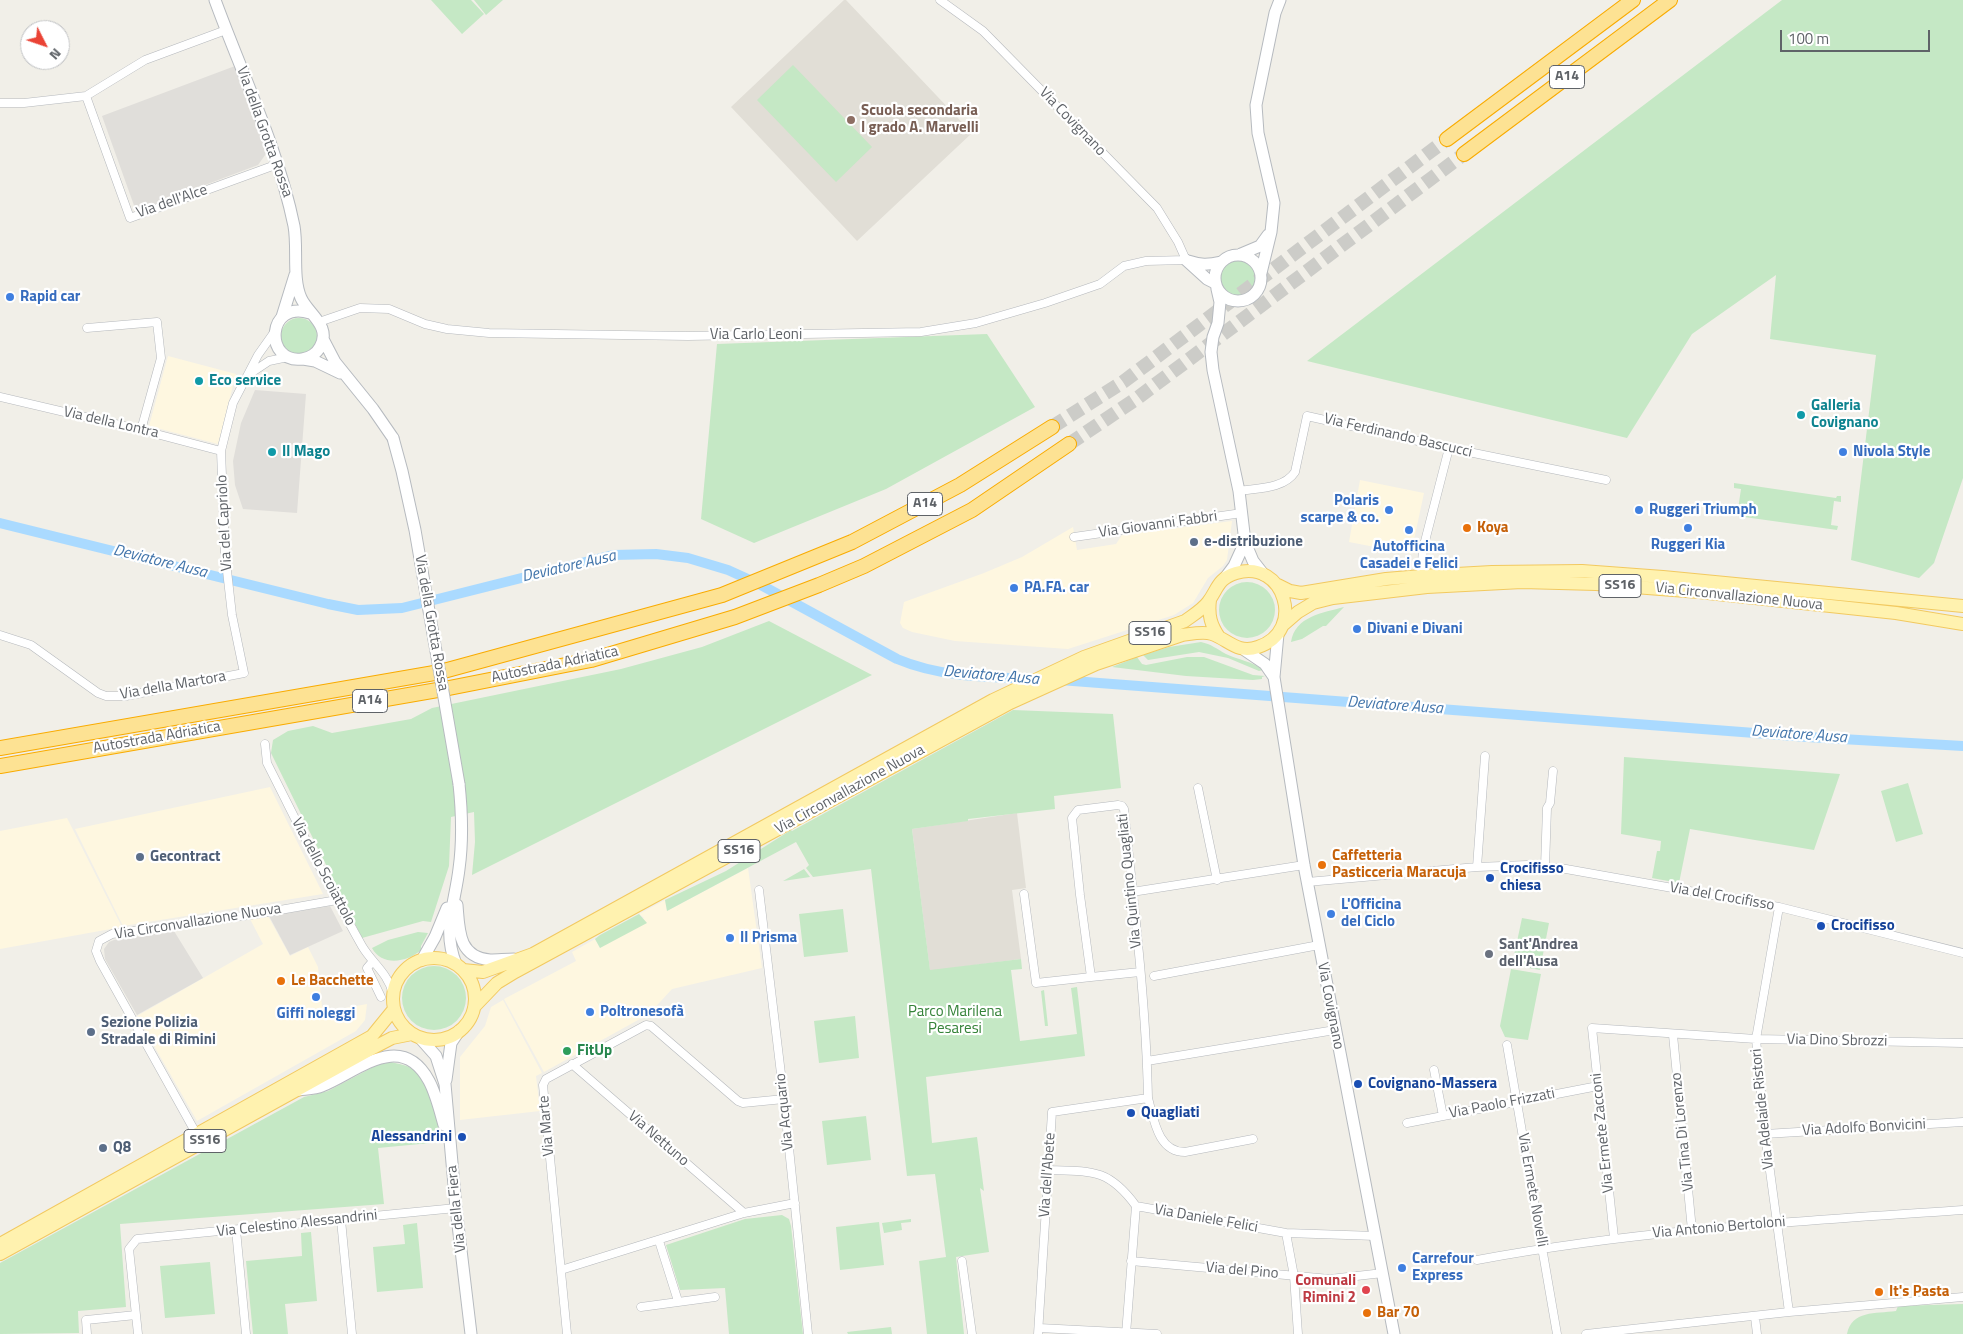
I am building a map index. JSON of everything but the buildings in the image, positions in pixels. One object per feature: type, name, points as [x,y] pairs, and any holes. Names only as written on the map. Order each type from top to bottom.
[{"type":"highway","name":"A14","points":[[1447,140],[1633,0]]},
{"type":"highway","name":"A14","points":[[1464,154],[1670,0]]},
{"type":"highway","name":"Autostrada Adriatica","points":[[0,748],[440,672],[722,595],[852,542],[952,489],[1052,427]]},
{"type":"highway","name":"Autostrada Adriatica","points":[[0,766],[439,690],[591,660],[735,618],[864,566],[972,510],[1069,444]]},
{"type":"main road","points":[[1225,578],[1237,573],[1251,571],[1264,575]]},
{"type":"main road","name":"Via Circonvallazione Nuova","points":[[1264,575],[1278,586],[1290,591],[1301,592],[1386,579],[1421,576],[1492,572],[1610,572],[1963,606]]},
{"type":"main road","name":"Via Circonvallazione Nuova","points":[[422,960],[433,958],[445,960],[459,967],[482,972],[520,960],[993,700],[1084,657],[1185,621],[1199,612],[1210,600],[1215,588],[1225,578]]},
{"type":"main road","name":"Via Circonvallazione Nuova","points":[[459,1030],[471,1016],[474,1007],[497,983],[515,972],[1010,703],[1096,664],[1182,635],[1210,633],[1230,645],[1243,649],[1256,648],[1268,643],[1298,612],[1313,604],[1333,598],[1427,587],[1522,582],[1596,584],[1690,591],[1896,613],[1963,624]]},
{"type":"main road","points":[[1278,586],[1286,604],[1286,615],[1280,629]]},
{"type":"main road","points":[[1210,600],[1208,614],[1212,626],[1219,637]]},
{"type":"main road","points":[[416,1036],[404,1028],[387,995],[402,972],[422,960]]},
{"type":"main road","points":[[459,967],[473,987],[474,1007]]},
{"type":"main road","name":"SS16","points":[[0,1244],[372,1036],[394,1009]]},
{"type":"main road","name":"SS16","points":[[0,1254],[392,1038],[416,1036],[441,1039],[451,1036],[459,1030]]},
{"type":"street","name":"Via della Grotta Rossa","points":[[215,0],[278,164],[289,201],[296,237],[296,268],[300,295],[310,313]]},
{"type":"street","name":"Via Covignano","points":[[940,0],[983,31],[1157,208],[1178,242],[1186,260]]},
{"type":"street","points":[[1218,323],[1232,308],[1250,298],[1260,287],[1261,273],[1271,232],[1274,203],[1258,133],[1256,104],[1275,13],[1280,0]]},
{"type":"street","points":[[0,103],[24,103],[86,96],[146,60],[226,30]]},
{"type":"street","name":"Via dell'Alce","points":[[86,96],[130,218],[278,164]]},
{"type":"street","points":[[1186,260],[1209,265],[1221,262],[1233,255],[1241,254],[1260,246],[1271,232]]},
{"type":"street","points":[[1241,254],[1254,260],[1261,273]]},
{"type":"street","points":[[1186,260],[1228,299],[1243,301]]},
{"type":"street","name":"Via Carlo Leoni","points":[[319,322],[360,308],[389,309],[425,324],[447,330],[489,333],[698,336],[921,332],[976,323],[1045,304],[1100,284],[1124,266],[1146,261],[1186,260]]},
{"type":"street","points":[[1221,262],[1217,268],[1216,286],[1220,302],[1218,323],[1213,337],[1211,352],[1213,370],[1239,491],[1245,542],[1253,561],[1264,575]]},
{"type":"street","name":"Via della Grotta Rossa","points":[[282,317],[296,268]]},
{"type":"street","points":[[295,311],[310,313],[319,322],[323,331],[323,339],[316,352],[302,359],[288,357],[277,346],[275,331],[282,317],[295,311]]},
{"type":"street","points":[[87,328],[157,322],[160,358],[141,430]]},
{"type":"street","name":"Via del Capriolo","points":[[244,673],[232,615],[226,559],[221,451],[233,403],[258,356],[275,331]]},
{"type":"street","name":"Via della Grotta Rossa","points":[[323,339],[327,350],[346,377],[373,409],[392,438],[402,471],[415,530],[459,784],[463,827],[448,932],[450,947],[459,967]]},
{"type":"street","name":"Via del Capriolo","points":[[248,376],[260,365],[288,357]]},
{"type":"street","name":"Via della Grotta Rossa","points":[[302,359],[316,361],[329,366],[346,377]]},
{"type":"street","name":"Via della Lontra","points":[[0,398],[141,430],[221,451]]},
{"type":"street","name":"Via Ferdinando Bascucci","points":[[1239,491],[1283,483],[1291,479],[1295,472],[1307,416],[1449,448],[1606,480]]},
{"type":"street","points":[[1421,576],[1423,554],[1449,448]]},
{"type":"street","name":"Via Giovanni Fabbri","points":[[1074,537],[1242,513]]},
{"type":"street","points":[[1225,578],[1234,566],[1245,542]]},
{"type":"street","name":"Via Covignano","points":[[1280,629],[1274,677],[1281,724],[1307,882],[1394,1334]]},
{"type":"street","name":"Via della Martora","points":[[0,635],[31,645],[98,693],[106,696],[126,696],[244,673]]},
{"type":"street","points":[[1243,649],[1265,664],[1274,677]]},
{"type":"street","name":"Via dello Scoiattolo","points":[[265,744],[267,763],[337,900],[363,948],[390,982],[387,995]]},
{"type":"street","points":[[1477,867],[1485,756]]},
{"type":"street","points":[[1545,867],[1547,808],[1550,803],[1553,771]]},
{"type":"street","points":[[1198,788],[1217,880]]},
{"type":"street","name":"Via Quintino Quagliati","points":[[1091,977],[1072,818],[1078,810],[1118,805],[1124,809],[1140,972]]},
{"type":"street","points":[[1132,892],[1304,865]]},
{"type":"street","name":"Via del Crocifisso","points":[[1307,882],[1477,867],[1527,865],[1780,907],[1963,953]]},
{"type":"street","name":"Via della Grotta Rossa","points":[[422,960],[435,937],[456,886]]},
{"type":"street","points":[[456,886],[459,929],[461,940],[467,950],[477,957],[490,960],[520,960]]},
{"type":"street","name":"Via Acquario","points":[[759,890],[784,1099],[808,1334]]},
{"type":"street","points":[[1024,894],[1036,983],[1140,972],[1148,1098],[1162,1141],[1177,1152],[1186,1152],[1253,1139]]},
{"type":"street","name":"Via Circonvallazione Nuova","points":[[196,1135],[100,961],[96,951],[99,941],[112,934],[256,914],[337,900]]},
{"type":"street","name":"Via Adelaide Ristori","points":[[1780,907],[1756,1039],[1765,1134],[1789,1312]]},
{"type":"street","points":[[1154,976],[1319,945]]},
{"type":"street","points":[[373,961],[367,968],[387,995]]},
{"type":"street","name":"Via Marte","points":[[567,1334],[543,1085],[546,1079],[646,1025],[651,1026],[738,1101],[742,1103],[784,1099]]},
{"type":"street","name":"Via Dino Sbrozzi","points":[[1592,1028],[1673,1035],[1756,1039],[1963,1043]]},
{"type":"street","name":"Via Ermete Zacconi","points":[[1592,1028],[1614,1238]]},
{"type":"street","name":"Via della Fiera","points":[[445,1084],[452,1043],[459,1030]]},
{"type":"street","points":[[1147,1061],[1335,1030]]},
{"type":"street","name":"Via Tina Di Lorenzo","points":[[1673,1035],[1692,1230]]},
{"type":"street","name":"Via della Fiera","points":[[416,1036],[436,1056],[445,1084],[456,1208],[471,1334]]},
{"type":"street","name":"Via Ermete Novelli","points":[[1507,1045],[1557,1334]]},
{"type":"street","points":[[297,1090],[320,1087],[371,1060],[391,1056],[401,1057],[419,1067],[430,1082],[451,1144]]},
{"type":"street","name":"Via Nettuno","points":[[572,1064],[744,1213]]},
{"type":"street","points":[[1434,1070],[1443,1116]]},
{"type":"street","name":"Via Paolo Frizzati","points":[[1407,1123],[1598,1086]]},
{"type":"street","name":"Via dell'Abete","points":[[1039,1331],[1052,1112],[1148,1098]]},
{"type":"street","name":"Via Adolfo Bonvicini","points":[[1765,1134],[1963,1122]]},
{"type":"street","name":"Via Daniele Felici","points":[[1049,1170],[1081,1171],[1107,1176],[1124,1190],[1136,1206],[1286,1233],[1376,1236]]},
{"type":"street","points":[[561,1270],[744,1213],[795,1203]]},
{"type":"street","points":[[1126,1333],[1136,1206]]},
{"type":"street","name":"Via Celestino Alessandrini","points":[[136,1314],[129,1249],[137,1239],[456,1208]]},
{"type":"street","name":"Via Antonio Bertoloni","points":[[1477,1260],[1542,1248],[1614,1238],[1776,1223],[1963,1210]]},
{"type":"street","points":[[341,1220],[352,1334]]},
{"type":"street","points":[[236,1230],[246,1334]]},
{"type":"street","points":[[1286,1233],[1294,1276],[1298,1334]]},
{"type":"street","points":[[658,1241],[678,1301]]},
{"type":"street","points":[[962,1261],[972,1334]]},
{"type":"street","name":"Via del Pino","points":[[1131,1261],[1330,1279],[1383,1273]]},
{"type":"street","points":[[641,1307],[715,1297]]},
{"type":"street","points":[[1586,1334],[1789,1312],[1963,1297]]},
{"type":"street","points":[[87,1334],[86,1320],[136,1314],[138,1334]]},
{"type":"street","points":[[1755,1317],[1758,1334]]},
{"type":"street","points":[[1039,1331],[1157,1334]]},
{"type":"shaded area","name":"Scuola secondaria I grado A. Marvelli","points":[[844,0],[972,133],[857,241],[731,107]]},
{"type":"shaded area","points":[[235,66],[268,151],[258,165],[136,211],[102,116]]},
{"type":"shaded area","points":[[168,356],[236,374],[218,444],[149,426]]},
{"type":"shaded area","points":[[255,390],[306,394],[297,513],[243,509],[235,485],[233,461],[241,423]]},
{"type":"shaded area","points":[[1360,480],[1424,493],[1411,554],[1349,542]]},
{"type":"shaded area","points":[[1232,521],[1227,560],[1223,566],[1208,578],[1193,603],[1174,615],[1068,649],[955,641],[912,632],[903,628],[900,623],[904,602],[1022,557],[1073,527],[1077,550],[1116,544],[1122,535]]},
{"type":"shaded area","points":[[270,787],[323,894],[123,926],[75,829]]},
{"type":"shaded area","points":[[1017,813],[1026,888],[1012,890],[1021,959],[930,971],[912,829]]},
{"type":"shaded area","points":[[67,818],[122,927],[0,949],[0,831]]},
{"type":"shaded area","points":[[748,868],[762,968],[672,989],[649,1014],[544,1072],[504,999],[576,961],[572,952],[595,939],[600,948],[644,918],[639,914],[665,900],[667,911]]},
{"type":"shaded area","points":[[330,906],[343,931],[290,955],[269,916]]},
{"type":"shaded area","points":[[268,916],[290,956],[308,947],[318,967],[322,1007],[329,1011],[367,1004],[365,1020],[356,1031],[197,1121],[137,1016],[263,944],[250,919]]},
{"type":"shaded area","points":[[174,931],[203,978],[137,1015],[105,959],[104,949],[109,942],[114,940]]},
{"type":"shaded area","points":[[503,1000],[542,1073],[536,1076],[540,1111],[460,1120],[460,1057],[485,1026],[491,1007]]},
{"type":"green space","points":[[431,0],[471,0],[484,14],[462,34]]},
{"type":"green space","points":[[474,0],[503,0],[486,15]]},
{"type":"green space","points":[[1782,0],[1963,0],[1963,478],[1934,563],[1919,578],[1851,560],[1876,355],[1770,339],[1776,275],[1692,334],[1627,438],[1307,361]]},
{"type":"green space","points":[[793,65],[872,147],[836,182],[757,100]]},
{"type":"green space","points":[[1238,260],[1245,261],[1251,265],[1255,271],[1255,285],[1251,291],[1245,295],[1238,296],[1231,295],[1225,291],[1221,285],[1220,278],[1221,271],[1225,265],[1231,261]]},
{"type":"green space","points":[[299,318],[306,319],[312,323],[316,329],[316,343],[312,349],[306,353],[299,354],[292,353],[286,349],[282,343],[281,336],[282,329],[286,323],[292,319]]},
{"type":"green space","points":[[987,334],[1035,407],[886,489],[754,543],[701,519],[717,344]]},
{"type":"green space","points":[[1734,483],[1836,498],[1841,496],[1841,502],[1834,501],[1831,525],[1838,526],[1837,530],[1737,516],[1741,489],[1734,488]]},
{"type":"green space","points":[[1241,582],[1253,582],[1263,586],[1271,594],[1275,610],[1271,626],[1263,634],[1253,638],[1241,638],[1231,634],[1223,626],[1219,616],[1219,604],[1223,594],[1231,586]]},
{"type":"green space","points":[[1344,607],[1326,626],[1302,639],[1291,642],[1298,626],[1304,621],[1319,614]]},
{"type":"green space","points":[[769,621],[872,675],[472,875],[475,842],[474,812],[451,817],[449,866],[431,922],[423,921],[362,938],[271,753],[273,740],[288,731],[313,726],[332,733],[411,719],[432,708],[621,669],[702,647]]},
{"type":"green space","points":[[1201,642],[1263,670],[1259,671],[1228,658],[1199,652],[1148,660],[1143,655],[1169,647]]},
{"type":"green space","points":[[1137,657],[1142,664],[1146,665],[1187,657],[1204,657],[1253,675],[1265,676],[1262,679],[1253,680],[1186,676],[1112,667]]},
{"type":"green space","name":"Parco Marilena Pesaresi","points":[[1013,710],[1113,714],[1121,788],[1054,796],[1055,809],[968,819],[968,821],[912,829],[930,970],[1021,959],[1022,969],[1011,970],[1020,1041],[1077,1034],[1071,988],[1077,987],[1085,1056],[926,1077],[932,1143],[977,1137],[984,1191],[980,1188],[989,1252],[956,1257],[964,1334],[927,1334],[919,1261],[946,1257],[935,1174],[907,1176],[871,869],[813,877],[806,868],[809,865],[796,842],[667,911],[665,900],[726,871],[791,830]]},
{"type":"green space","points":[[1624,757],[1840,774],[1814,850],[1690,829],[1679,883],[1652,878],[1657,851],[1660,851],[1661,841],[1621,834]]},
{"type":"green space","points":[[1908,783],[1923,834],[1896,842],[1881,791]]},
{"type":"green space","points":[[804,869],[810,877],[783,881]]},
{"type":"green space","points":[[843,909],[848,952],[804,957],[799,914]]},
{"type":"green space","points":[[639,914],[647,923],[600,948],[595,939]]},
{"type":"green space","points":[[1522,918],[1549,923],[1540,970],[1512,965]]},
{"type":"green space","points":[[418,932],[428,933],[421,946],[421,950],[402,960],[395,961],[382,958],[372,948],[388,940]]},
{"type":"green space","points":[[434,966],[452,972],[460,980],[466,998],[460,1016],[452,1024],[434,1030],[416,1024],[408,1016],[402,998],[408,980],[416,972]]},
{"type":"green space","points":[[1511,969],[1541,974],[1528,1040],[1505,1037],[1500,1026]]},
{"type":"green space","points":[[1044,990],[1048,1026],[1045,1026],[1041,991]]},
{"type":"green space","points":[[855,1016],[859,1058],[819,1063],[814,1021]]},
{"type":"green space","points":[[391,1062],[413,1069],[425,1083],[433,1102],[441,1142],[378,1148],[384,1204],[120,1224],[126,1307],[78,1311],[79,1333],[0,1334],[0,1263],[304,1097],[328,1091],[377,1065]]},
{"type":"green space","points":[[866,1116],[871,1160],[827,1165],[822,1121]]},
{"type":"green space","points":[[782,1215],[789,1219],[791,1226],[803,1334],[729,1334],[725,1288],[680,1290],[666,1245],[745,1219]]},
{"type":"green space","points":[[911,1219],[911,1222],[901,1223],[902,1230],[884,1233],[882,1223]]},
{"type":"green space","points":[[879,1222],[884,1265],[840,1270],[836,1227]]},
{"type":"green space","points":[[417,1223],[423,1288],[377,1292],[373,1247],[405,1244],[403,1225]]},
{"type":"green space","points":[[311,1232],[317,1301],[285,1304],[288,1334],[253,1334],[246,1261],[302,1256],[301,1233]]},
{"type":"green space","points":[[210,1262],[215,1314],[165,1318],[160,1266]]},
{"type":"green space","points":[[1963,1304],[1963,1334],[1847,1334],[1850,1326],[1859,1317],[1873,1313],[1896,1311],[1898,1306]]},
{"type":"green space","points":[[891,1327],[892,1334],[848,1334],[847,1332]]},
{"type":"waterway","name":"Deviatore Ausa","points":[[0,523],[358,610],[402,608],[613,555],[656,554],[688,558],[728,570],[761,585],[897,659],[914,665],[931,670],[966,675],[1038,679]]},
{"type":"waterway","name":"Deviatore Ausa","points":[[1060,680],[1807,737],[1963,746]]},
{"type":"tunnel","points":[[1052,427],[1123,382],[1447,139]]},
{"type":"tunnel","points":[[1069,444],[1136,399],[1464,154]]},
{"type":"place","name":"Scuola secondaria I grado A. Marvelli","points":[[851,120]]},
{"type":"place","name":"Rapid car","points":[[10,297]]},
{"type":"place","name":"Eco service","points":[[199,381]]},
{"type":"place","name":"Galleria Covignano","points":[[1801,415]]},
{"type":"place","name":"Il Mago","points":[[272,452]]},
{"type":"place","name":"Nivola Style","points":[[1843,452]]},
{"type":"place","name":"Polaris scarpe & co.","points":[[1389,510]]},
{"type":"place","name":"Ruggeri Triumph","points":[[1639,510]]},
{"type":"place","name":"Koya","points":[[1467,528]]},
{"type":"place","name":"Ruggeri Kia","points":[[1688,528]]},
{"type":"place","name":"Autofficina Casadei e Felici","points":[[1409,530]]},
{"type":"place","name":"e-distribuzione","points":[[1194,542]]},
{"type":"place","name":"PA.FA. car","points":[[1014,588]]},
{"type":"place","name":"Divani e Divani","points":[[1357,629]]},
{"type":"place","name":"Gecontract","points":[[140,857]]},
{"type":"place","name":"Caffetteria Pasticceria Maracuja","points":[[1322,865]]},
{"type":"place","name":"Crocifisso chiesa","points":[[1490,878]]},
{"type":"place","name":"L'Officina del Ciclo","points":[[1331,914]]},
{"type":"place","name":"Crocifisso","points":[[1821,926]]},
{"type":"place","name":"Il Prisma","points":[[730,938]]},
{"type":"place","name":"Sant'Andrea dell'Ausa","points":[[1489,954]]},
{"type":"place","name":"Le Bacchette","points":[[281,981]]},
{"type":"place","name":"Giffi noleggi","points":[[316,997]]},
{"type":"place","name":"Poltronesofà","points":[[590,1012]]},
{"type":"place","name":"Sezione Polizia Stradale di Rimini","points":[[91,1032]]},
{"type":"place","name":"FitUp","points":[[567,1051]]},
{"type":"place","name":"Covignano-Massera","points":[[1358,1084]]},
{"type":"place","name":"Quagliati","points":[[1131,1113]]},
{"type":"place","name":"Alessandrini","points":[[462,1137]]},
{"type":"place","name":"Q8","points":[[103,1148]]},
{"type":"place","name":"Carrefour Express","points":[[1402,1268]]},
{"type":"place","name":"Comunali Rimini 2","points":[[1366,1290]]},
{"type":"place","name":"It's Pasta","points":[[1879,1292]]},
{"type":"place","name":"Bar 70","points":[[1367,1313]]}]
